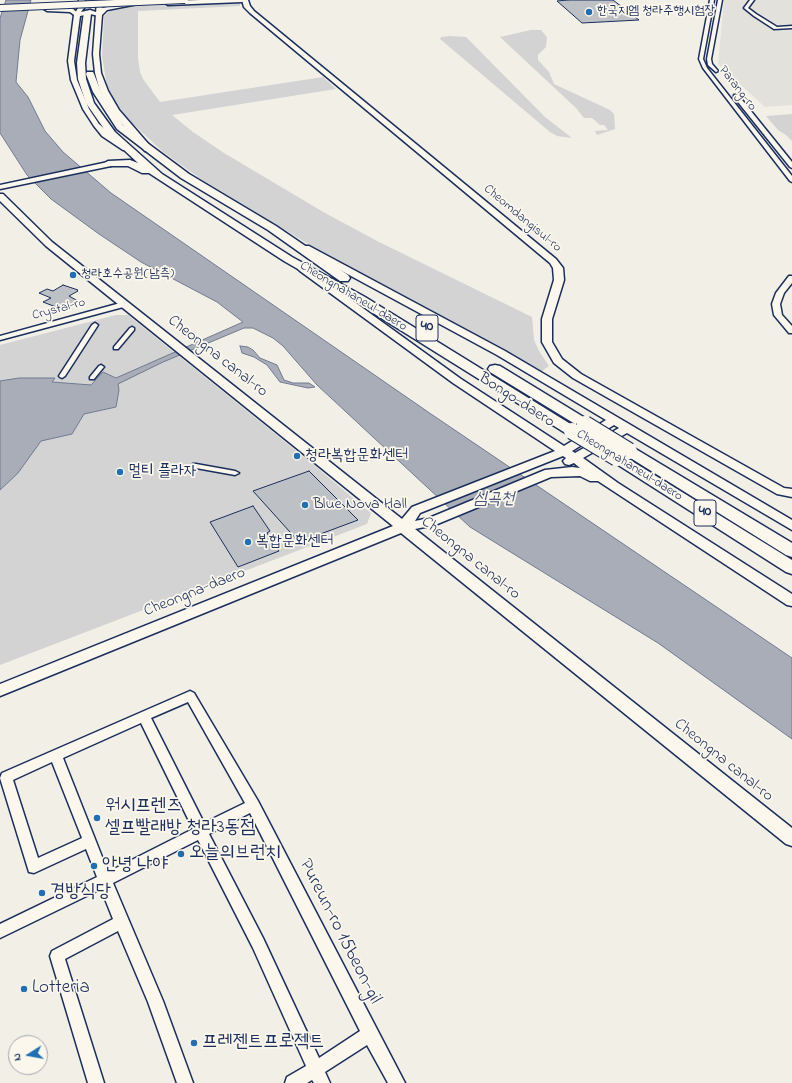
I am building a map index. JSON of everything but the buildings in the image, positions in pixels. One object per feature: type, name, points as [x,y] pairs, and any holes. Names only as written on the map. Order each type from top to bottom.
[{"type":"highway","name":"Cheongnahaneul-daero","points":[[90,7],[81,63],[82,79],[87,98],[112,134],[158,176],[288,259],[579,427]]},
{"type":"highway","name":"Cheongnahaneul-daero","points":[[90,7],[90,76],[101,98],[120,127],[151,152],[185,176],[272,228],[326,267],[579,427],[792,551]]},
{"type":"highway","points":[[87,98],[96,125]]},
{"type":"highway","points":[[108,164],[118,159],[120,155],[116,149],[114,140]]},
{"type":"highway","points":[[108,164],[130,163],[158,176]]},
{"type":"highway","name":"Cheongnahaneul-daero","points":[[623,454],[792,568]]},
{"type":"main road","points":[[47,6],[72,0]]},
{"type":"main road","points":[[47,6],[72,10],[90,7],[114,0]]},
{"type":"main road","points":[[0,8],[149,0]]},
{"type":"main road","points":[[0,8],[185,0]]},
{"type":"main road","points":[[0,8],[47,6],[90,7],[105,9],[135,4],[242,0]]},
{"type":"street","name":"Cheomdangisul-ro","points":[[246,0],[247,7],[252,12],[553,261],[558,268],[559,280],[547,318],[547,342],[558,361],[577,376],[706,449],[781,491],[792,493]]},
{"type":"street","name":"Parang-ro","points":[[712,0],[701,59],[705,68],[792,180]]},
{"type":"street","points":[[720,0],[709,59],[710,64],[721,78]]},
{"type":"street","points":[[752,0],[746,8],[755,15],[776,28],[792,27]]},
{"type":"street","name":"40","points":[[90,7],[71,61],[74,80],[86,109],[96,125],[105,134],[132,152]]},
{"type":"street","points":[[731,90],[792,166]]},
{"type":"street","points":[[0,187],[108,164]]},
{"type":"street","name":"Cheongna canal-ro","points":[[0,196],[49,244],[792,838]]},
{"type":"street","name":"Bongo-daero","points":[[272,228],[350,273],[501,353],[792,526]]},
{"type":"street","name":"Bongo-daero","points":[[288,259],[403,343],[507,414],[575,458],[614,486],[792,601]]},
{"type":"street","points":[[792,278],[780,293],[776,304],[778,315],[792,331]]},
{"type":"street","name":"Crystal-ro","points":[[0,338],[124,304]]},
{"type":"street","points":[[62,376],[95,325]]},
{"type":"street","points":[[116,348],[132,328]]},
{"type":"street","points":[[92,378],[101,367]]},
{"type":"street","points":[[507,414],[519,428],[540,443],[542,447],[541,452],[533,463]]},
{"type":"street","points":[[403,527],[416,510],[564,451],[614,420]]},
{"type":"street","points":[[549,474],[628,428]]},
{"type":"street","points":[[196,466],[235,473]]},
{"type":"street","points":[[549,474],[572,471],[583,472],[614,486]]},
{"type":"street","name":"Cheongna-daero","points":[[0,690],[403,527],[431,522],[549,474]]},
{"type":"street","name":"Pureun-ro 15beon-gil","points":[[144,716],[190,696],[253,805],[370,1034],[397,1083]]},
{"type":"street","points":[[90,841],[34,868],[6,777],[56,757],[144,716],[258,943],[318,1076]]},
{"type":"street","points":[[56,757],[121,922],[155,1001],[185,1083]]},
{"type":"street","points":[[0,931],[253,805]]},
{"type":"street","points":[[96,1083],[57,956],[121,922]]},
{"type":"street","points":[[293,1083],[318,1076],[370,1034]]},
{"type":"shaded area","points":[[724,0],[792,0],[792,105],[765,107],[718,64]]},
{"type":"shaded area","points":[[240,3],[240,6],[138,11],[138,58],[140,72],[143,79],[160,102],[323,77],[336,89],[172,115],[193,132],[224,153],[325,213],[379,242],[532,317],[534,340],[549,366],[542,371],[351,270],[201,179],[163,152],[128,119],[115,102],[107,86],[102,56],[104,16],[110,10],[121,7]]},
{"type":"shaded area","points":[[531,30],[541,30],[547,37],[546,47],[538,55],[538,60],[549,72],[554,84],[610,110],[614,114],[615,129],[597,135],[595,131],[608,130],[604,125],[600,125],[592,118],[584,118],[576,108],[500,37]]},
{"type":"shaded area","points":[[441,37],[466,37],[545,117],[572,138],[557,136],[550,132],[440,39]]},
{"type":"shaded area","points":[[792,114],[792,141],[778,130],[766,116]]},
{"type":"shaded area","points":[[116,315],[128,315],[371,513],[367,524],[0,665],[0,345]]},
{"type":"water","name":"심곡천","points":[[6,0],[31,0],[20,40],[16,82],[28,97],[45,131],[63,152],[111,193],[431,414],[792,658],[792,739],[658,643],[470,527],[317,385],[283,346],[273,338],[253,328],[244,328],[163,362],[118,384],[119,390],[116,407],[84,414],[72,434],[41,441],[18,473],[0,490],[0,381],[19,378],[55,378],[52,382],[91,385],[103,372],[116,378],[243,322],[217,302],[141,262],[99,234],[51,199],[27,175],[0,133],[0,18]]},
{"type":"water","points":[[240,346],[248,347],[260,358],[277,365],[284,380],[293,383],[309,383],[315,387],[308,388],[280,382],[267,365],[254,357],[242,353]]},
{"type":"tunnel","points":[[87,14],[89,0]]},
{"type":"place","name":"한국지엠 청라주행시험장","points":[[589,12]]},
{"type":"place","name":"청라호수공원(남측)","points":[[73,275]]},
{"type":"place","name":"청라복합문화센터","points":[[297,456]]},
{"type":"place","name":"멀티 플라자","points":[[120,472]]},
{"type":"place","name":"Blue Nova Hall","points":[[305,505]]},
{"type":"place","name":"복합문화센터","points":[[248,542]]},
{"type":"place","name":"워시프렌즈 셀프빨래방 청라3동점","points":[[97,818]]},
{"type":"place","name":"오늘의브런치","points":[[181,854]]},
{"type":"place","name":"안녕 나야","points":[[94,866]]},
{"type":"place","name":"경방식당","points":[[42,893]]},
{"type":"place","name":"Lotteria","points":[[24,989]]},
{"type":"place","name":"프레젠트프로젝트","points":[[194,1043]]}]
